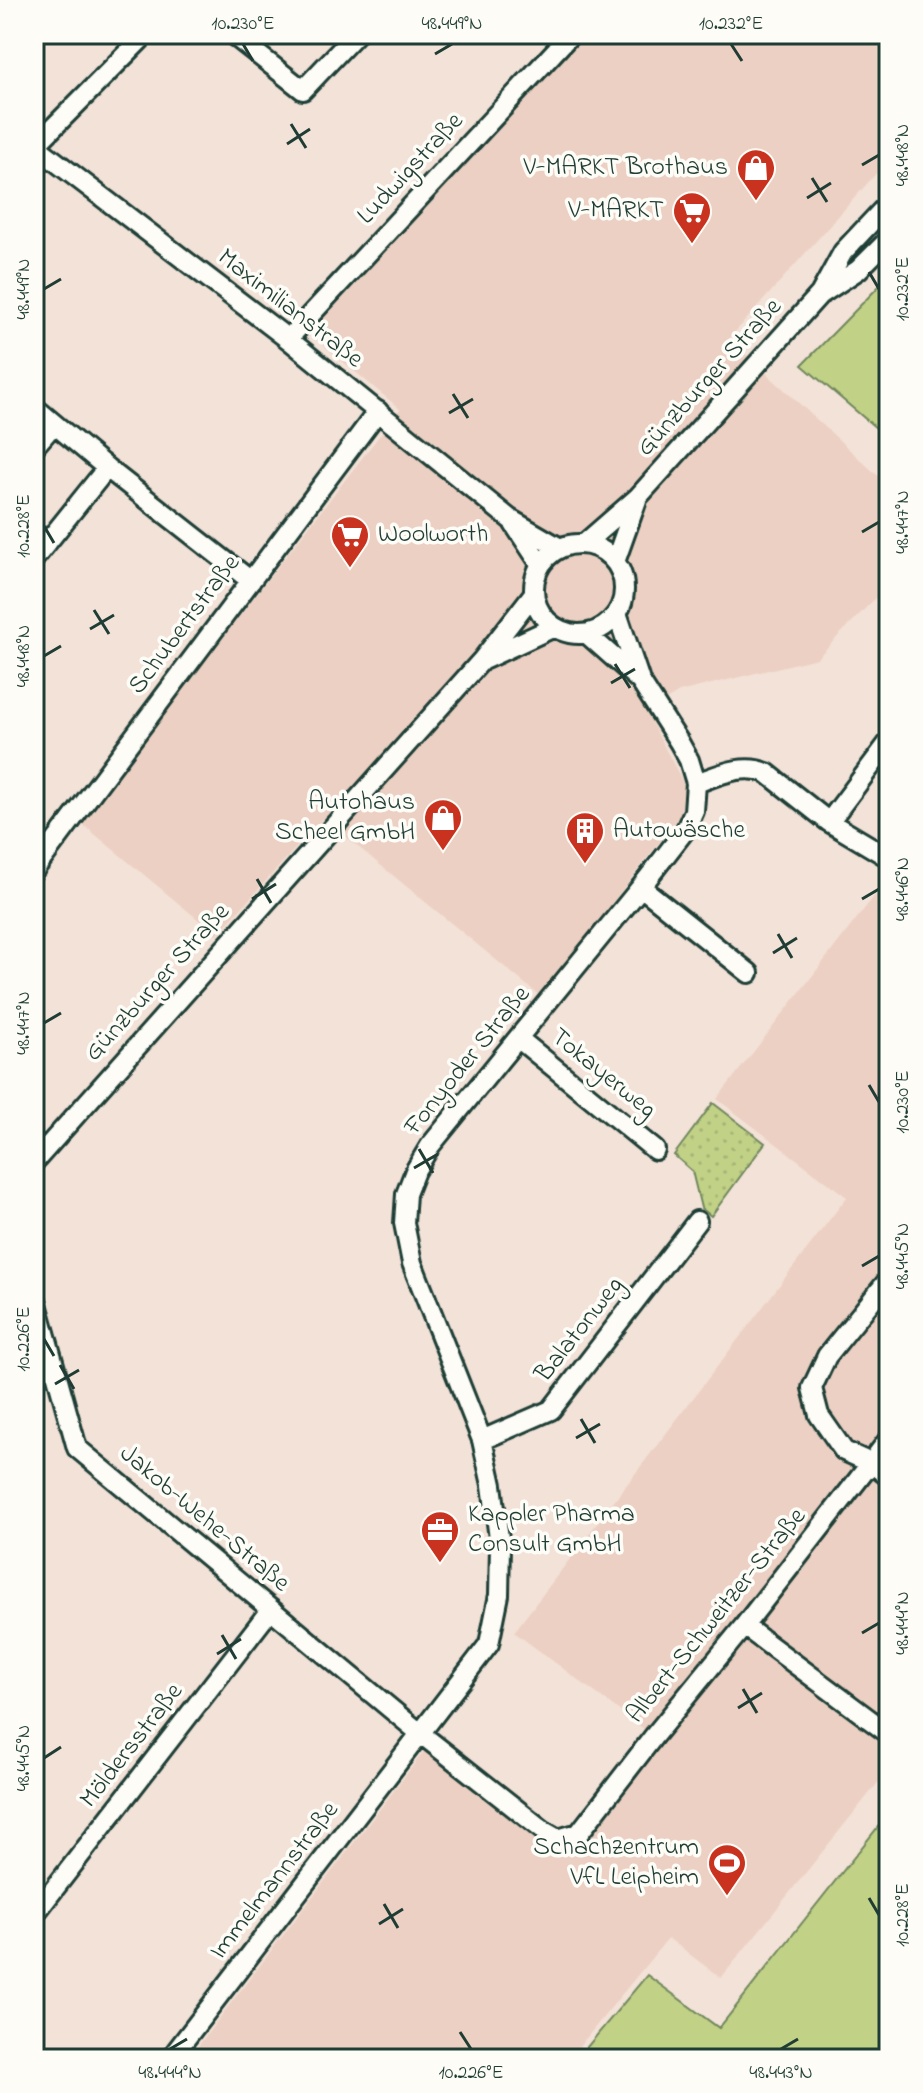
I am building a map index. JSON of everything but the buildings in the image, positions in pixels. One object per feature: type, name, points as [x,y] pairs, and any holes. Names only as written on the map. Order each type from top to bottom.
[{"type":"street","points":[[34,146],[146,34]]},
{"type":"street","points":[[232,34],[303,90],[356,34]]},
{"type":"street","name":"Ludwigstraße","points":[[288,339],[571,34]]},
{"type":"street","name":"Maximilianstraße","points":[[34,146],[288,339],[510,519],[560,548]]},
{"type":"street","name":"Günzburger Straße","points":[[584,544],[638,497],[820,294],[843,252],[889,203]]},
{"type":"street","name":"Günzburger Straße","points":[[820,294],[858,270],[889,239]]},
{"type":"street","points":[[34,407],[251,581]]},
{"type":"street","name":"Schubertstraße","points":[[34,870],[378,411]]},
{"type":"street","points":[[34,447],[54,424]]},
{"type":"street","points":[[34,559],[107,468]]},
{"type":"street","name":"Günzburger Straße","points":[[615,562],[638,497]]},
{"type":"street","name":"Maximilianstraße","points":[[510,519],[541,565]]},
{"type":"street","points":[[584,544],[602,550],[615,562],[623,575],[625,591],[618,616],[606,627],[575,635],[554,627],[540,612],[534,593],[535,578],[546,558],[560,548],[584,544]]},
{"type":"street","name":"Günzburger Straße","points":[[34,1162],[482,660],[534,593]]},
{"type":"street","points":[[618,616],[640,681],[689,760],[696,783],[746,768],[757,769],[767,773],[829,822],[886,856]]},
{"type":"street","name":"Günzburger Straße","points":[[482,660],[554,627]]},
{"type":"street","points":[[587,634],[640,681]]},
{"type":"street","points":[[829,822],[889,742]]},
{"type":"street","name":"Fonyoder Straße","points":[[421,1734],[489,1644],[499,1595],[500,1546],[482,1440],[412,1263],[404,1223],[406,1194],[430,1146],[686,829],[694,811],[696,783]]},
{"type":"street","points":[[641,887],[749,973]]},
{"type":"street","name":"Tokayerweg","points":[[519,1039],[655,1150]]},
{"type":"street","name":"Balatonweg","points":[[482,1440],[551,1410],[697,1221]]},
{"type":"street","points":[[889,1279],[827,1356],[812,1388],[819,1415],[844,1451],[871,1463],[889,1477]]},
{"type":"street","name":"Jakob-Wehe-Straße","points":[[34,1293],[77,1448],[421,1734]]},
{"type":"street","name":"Albert-Schweitzer-Straße","points":[[421,1734],[544,1831],[558,1839],[579,1833],[889,1439]]},
{"type":"street","name":"Möldersstraße","points":[[34,1915],[271,1609]]},
{"type":"street","points":[[744,1626],[889,1734]]},
{"type":"street","name":"Immelmannstraße","points":[[170,2059],[421,1734]]},
{"type":"shaded area","points":[[584,34],[889,34],[889,159],[729,339],[889,486],[889,584],[817,658],[679,692],[646,712],[685,786],[681,814],[540,996],[323,818],[217,935],[80,822],[400,409],[310,334]]},
{"type":"shaded area","points":[[889,877],[889,1769],[721,1978],[668,1938],[569,2059],[188,2059],[425,1750],[551,1851],[648,1732],[514,1632],[847,1197],[717,1099]]},
{"type":"green space","points":[[889,276],[889,439],[802,365]]},
{"type":"green space","points":[[713,1103],[765,1143],[711,1216],[701,1208],[692,1171],[674,1155]]},
{"type":"green space","points":[[889,1813],[889,2059],[577,2059],[647,1975],[719,2028]]},
{"type":"place","name":"V-MARKT Brothaus","points":[[756,202]]},
{"type":"place","name":"V-MARKT","points":[[692,245]]},
{"type":"place","name":"Woolworth","points":[[350,569]]},
{"type":"place","name":"Autohaus Scheel GmbH","points":[[443,852]]},
{"type":"place","name":"Autowäsche","points":[[585,865]]},
{"type":"place","name":"Kappler Pharma Consult GmbH","points":[[440,1564]]},
{"type":"place","name":"Schachzentrum VfL Leipheim","points":[[727,1897]]}]
